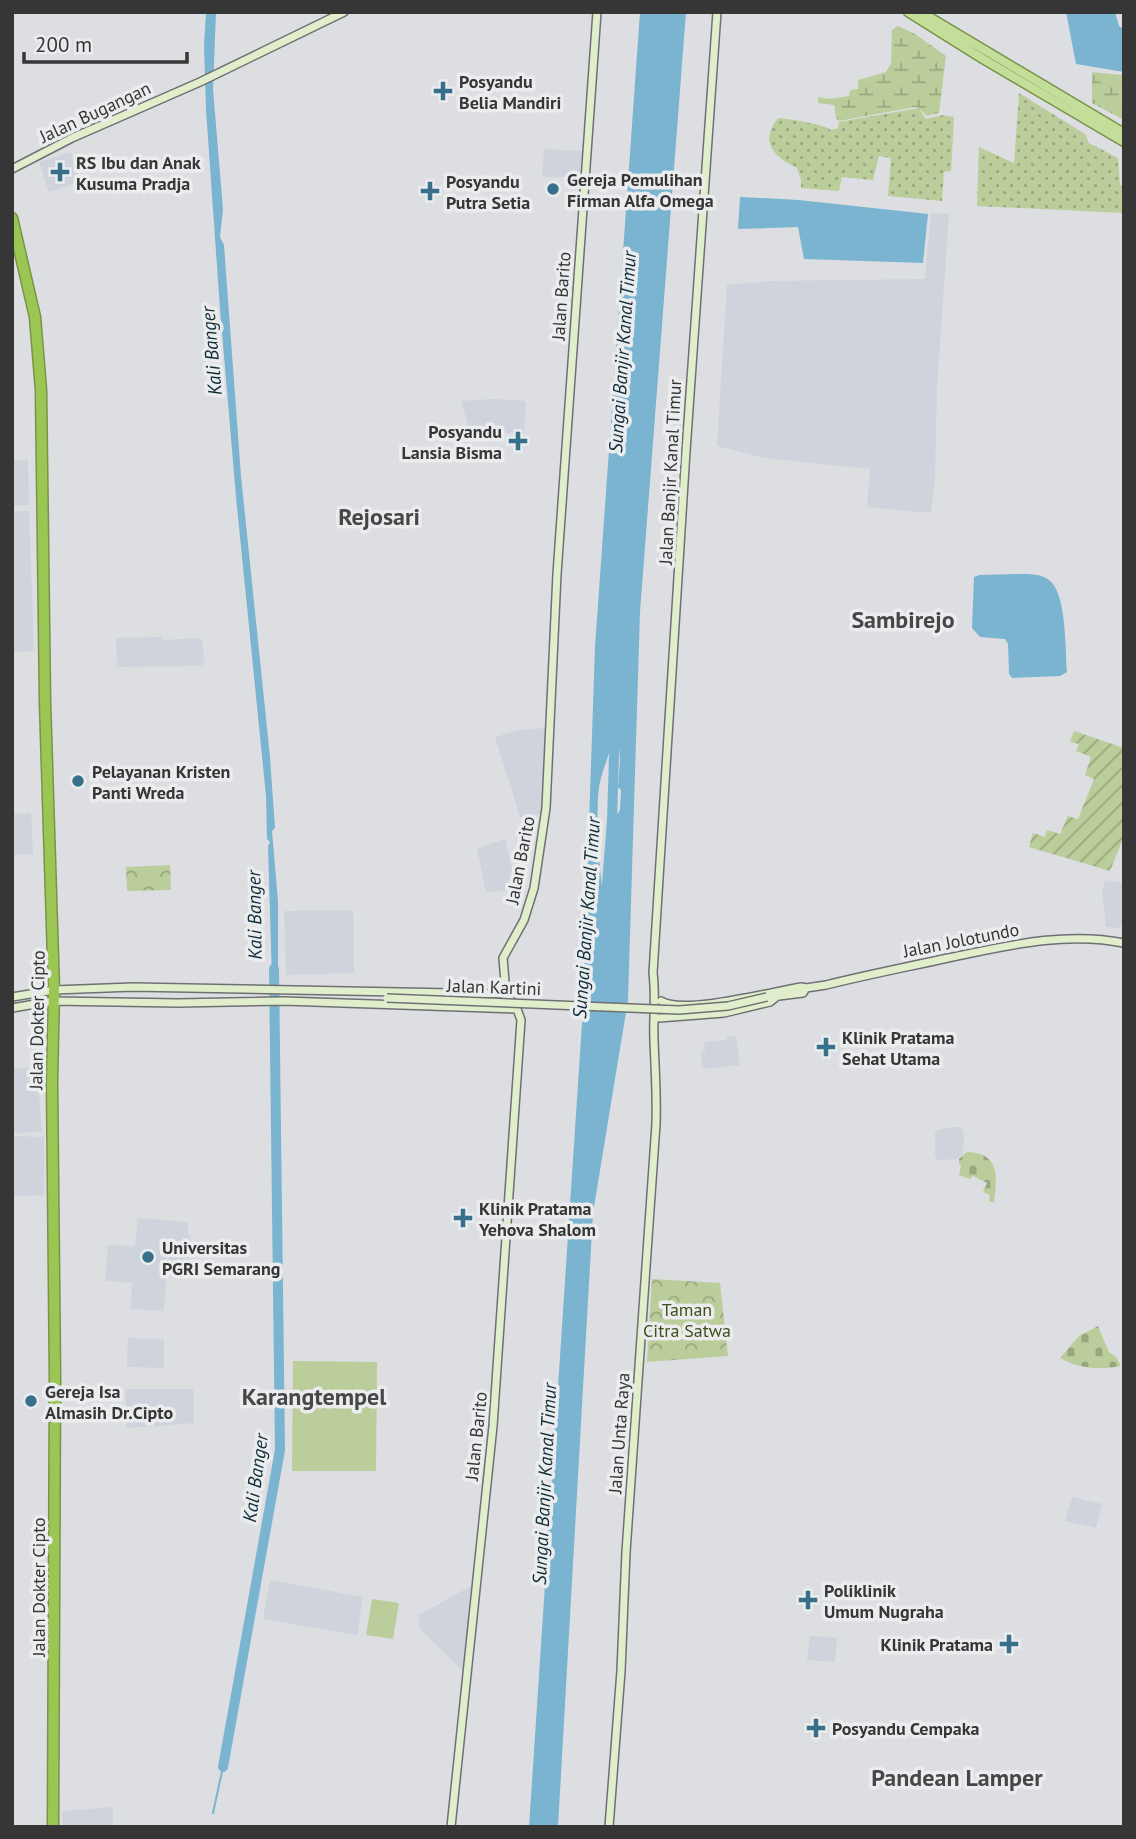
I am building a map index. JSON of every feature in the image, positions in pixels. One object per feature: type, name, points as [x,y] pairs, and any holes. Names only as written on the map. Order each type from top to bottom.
[{"type":"highway","name":"Jalan Dokter Cipto","points":[[12,218],[35,317],[40,368],[45,702],[54,995],[53,1827]]},
{"type":"main road","points":[[908,12],[982,60],[1124,142]]},
{"type":"main road","points":[[921,12],[1124,133]]},
{"type":"street","name":"Jalan Bugangan","points":[[12,169],[72,138],[204,80],[344,12]]},
{"type":"street","name":"Jalan Barito","points":[[506,994],[503,958],[524,920],[534,888],[546,808],[557,574],[597,12]]},
{"type":"street","name":"Jalan Banjir Kanal Timur","points":[[658,997],[653,973],[717,12]]},
{"type":"street","name":"Jalan Jolotundo","points":[[772,995],[803,993],[806,988],[1042,941],[1096,937],[1124,943]]},
{"type":"street","name":"Jalan Kartini","points":[[12,997],[133,987],[506,994]]},
{"type":"street","points":[[377,992],[387,998]]},
{"type":"street","points":[[506,994],[517,1009]]},
{"type":"street","name":"Jalan Kartini","points":[[12,1008],[54,995],[178,1003],[274,1001],[517,1009]]},
{"type":"street","name":"Jalan Kartini","points":[[387,998],[678,1010],[728,1006],[772,995]]},
{"type":"street","points":[[657,1021],[724,1013],[770,1002],[772,995],[695,1005],[673,1005],[658,997]]},
{"type":"street","name":"Jalan Unta Raya","points":[[609,1827],[621,1681],[625,1559],[656,1124],[657,1070],[654,1041],[658,997]]},
{"type":"street","points":[[377,1003],[387,998]]},
{"type":"street","name":"Jalan Barito","points":[[451,1827],[496,1392],[521,1020],[517,1009]]},
{"type":"shaded area","points":[[544,149],[584,151],[582,177],[542,177]]},
{"type":"shaded area","name":"RS Ibu dan Anak Kusuma Pradja","points":[[71,152],[80,182],[49,192],[39,162]]},
{"type":"shaded area","points":[[931,213],[949,214],[931,513],[867,507],[870,469],[765,458],[717,446],[727,285],[768,281],[925,279]]},
{"type":"shaded area","points":[[461,401],[526,401],[524,433],[470,432]]},
{"type":"shaded area","points":[[28,459],[29,505],[12,506],[12,461]]},
{"type":"shaded area","points":[[29,511],[34,651],[12,652],[12,512]]},
{"type":"shaded area","points":[[163,637],[163,640],[201,638],[205,660],[201,666],[117,667],[116,638]]},
{"type":"shaded area","points":[[546,728],[543,814],[520,817],[495,737],[520,730]]},
{"type":"shaded area","points":[[31,813],[33,854],[12,855],[12,814]]},
{"type":"shaded area","points":[[505,839],[517,890],[486,892],[477,848]]},
{"type":"shaded area","points":[[1105,880],[1124,883],[1124,917],[1120,928],[1106,927],[1102,892]]},
{"type":"shaded area","points":[[353,910],[354,973],[286,975],[284,911]]},
{"type":"shaded area","points":[[736,1036],[740,1065],[703,1069],[701,1052],[705,1052],[704,1042],[727,1040],[727,1037]]},
{"type":"shaded area","points":[[12,1068],[37,1068],[42,1132],[12,1133]]},
{"type":"shaded area","points":[[961,1127],[964,1132],[963,1154],[958,1159],[938,1160],[935,1156],[935,1131]]},
{"type":"shaded area","points":[[12,1136],[44,1137],[44,1195],[12,1196]]},
{"type":"shaded area","name":"Universitas PGRI Semarang","points":[[138,1218],[188,1222],[188,1235],[191,1235],[189,1268],[167,1267],[164,1311],[131,1309],[132,1283],[105,1281],[108,1245],[135,1246]]},
{"type":"shaded area","points":[[128,1338],[164,1339],[164,1368],[127,1367]]},
{"type":"shaded area","points":[[126,1389],[193,1389],[194,1423],[126,1428]]},
{"type":"shaded area","points":[[1072,1497],[1102,1504],[1096,1528],[1065,1521]]},
{"type":"shaded area","points":[[270,1580],[363,1597],[357,1635],[263,1619]]},
{"type":"shaded area","points":[[471,1586],[463,1671],[419,1628],[419,1615]]},
{"type":"shaded area","points":[[810,1636],[837,1638],[835,1662],[807,1660]]},
{"type":"shaded area","points":[[113,1807],[113,1827],[63,1827],[62,1811]]},
{"type":"green space","points":[[898,26],[915,34],[946,56],[939,113],[927,116],[915,107],[839,121],[834,105],[818,103],[818,97],[829,99],[849,96],[850,90],[858,89],[858,80],[886,72],[891,63],[892,30]]},
{"type":"green space","points":[[1092,72],[1122,75],[1124,120],[1092,103]]},
{"type":"green space","points":[[1019,93],[1085,134],[1089,143],[1118,158],[1120,185],[1124,185],[1124,213],[977,206],[979,147],[1014,163]]},
{"type":"green space","points":[[919,108],[926,119],[943,115],[954,117],[951,171],[944,172],[942,201],[888,196],[891,158],[879,156],[873,180],[842,177],[839,191],[801,188],[797,168],[776,154],[770,141],[772,127],[778,118],[831,130],[838,128],[839,122]]},
{"type":"green space","points":[[1074,731],[1124,748],[1124,836],[1110,871],[1029,847],[1033,833],[1045,837],[1047,830],[1060,834],[1068,816],[1078,819],[1094,779],[1085,775],[1091,757],[1076,751],[1079,744],[1070,742]]},
{"type":"green space","points":[[170,865],[171,890],[127,891],[126,867]]},
{"type":"green space","points":[[967,1152],[978,1153],[991,1162],[996,1176],[994,1202],[989,1202],[990,1195],[983,1192],[987,1183],[973,1176],[970,1179],[959,1175],[959,1159]]},
{"type":"green space","name":"Taman Citra Satwa","points":[[652,1279],[720,1283],[728,1356],[647,1362]]},
{"type":"green space","points":[[1098,1326],[1109,1352],[1121,1366],[1090,1368],[1060,1358],[1079,1336]]},
{"type":"green space","points":[[293,1361],[377,1362],[376,1471],[292,1471]]},
{"type":"green space","points":[[372,1599],[399,1603],[393,1639],[366,1635]]},
{"type":"water","points":[[206,12],[216,12],[213,89],[223,209],[220,237],[224,245],[241,476],[270,757],[275,828],[272,831],[278,901],[278,980],[272,980],[270,842],[267,839],[266,796],[220,309],[206,110]]},
{"type":"water","points":[[640,12],[686,12],[640,612],[628,1000],[593,1213],[558,1827],[529,1827],[584,1015],[595,647]],"holes":[[[616,725],[620,810],[606,831],[611,857],[606,871],[608,894],[604,899],[598,838],[599,789]]]},
{"type":"water","points":[[1066,12],[1115,12],[1119,26],[1124,29],[1124,72],[1076,64]]},
{"type":"water","points":[[740,197],[799,200],[928,214],[923,263],[804,259],[798,227],[738,229]]},
{"type":"water","points":[[1016,574],[1042,576],[1055,587],[1062,609],[1067,672],[1060,676],[1012,678],[1009,674],[1008,644],[1005,639],[980,637],[972,628],[974,577]]},
{"type":"waterway","name":"Sungai Banjir Kanal Timur","points":[[605,908],[612,821],[615,724]]},
{"type":"waterway","name":"Kali Banger","points":[[223,1767],[280,1450],[274,969]]},
{"type":"waterway","name":"Kali Banger","points":[[213,1813],[223,1767]]},
{"type":"place","name":"Posyandu Belia Mandiri","points":[[443,91]]},
{"type":"place","name":"RS Ibu dan Anak Kusuma Pradja","points":[[60,172]]},
{"type":"place","name":"Gereja Pemulihan Firman Alfa Omega","points":[[553,189]]},
{"type":"place","name":"Posyandu Putra Setia","points":[[430,191]]},
{"type":"place","name":"Posyandu Lansia Bisma","points":[[518,441]]},
{"type":"place","name":"Pelayanan Kristen Panti Wreda","points":[[78,781]]},
{"type":"place","name":"Klinik Pratama Sehat Utama","points":[[826,1047]]},
{"type":"place","name":"Klinik Pratama Yehova Shalom","points":[[463,1218]]},
{"type":"place","name":"Universitas PGRI Semarang","points":[[148,1257]]},
{"type":"place","name":"Gereja Isa Almasih Dr.Cipto","points":[[31,1401]]},
{"type":"place","name":"Poliklinik Umum Nugraha","points":[[808,1600]]},
{"type":"place","name":"Klinik Pratama","points":[[1009,1644]]},
{"type":"place","name":"Posyandu Cempaka","points":[[816,1728]]},
{"type":"district","name":"Rejosari","points":[[379,516]]},
{"type":"district","name":"Sambirejo","points":[[903,619]]},
{"type":"district","name":"Karangtempel","points":[[314,1396]]},
{"type":"district","name":"Pandean Lamper","points":[[957,1777]]}]
